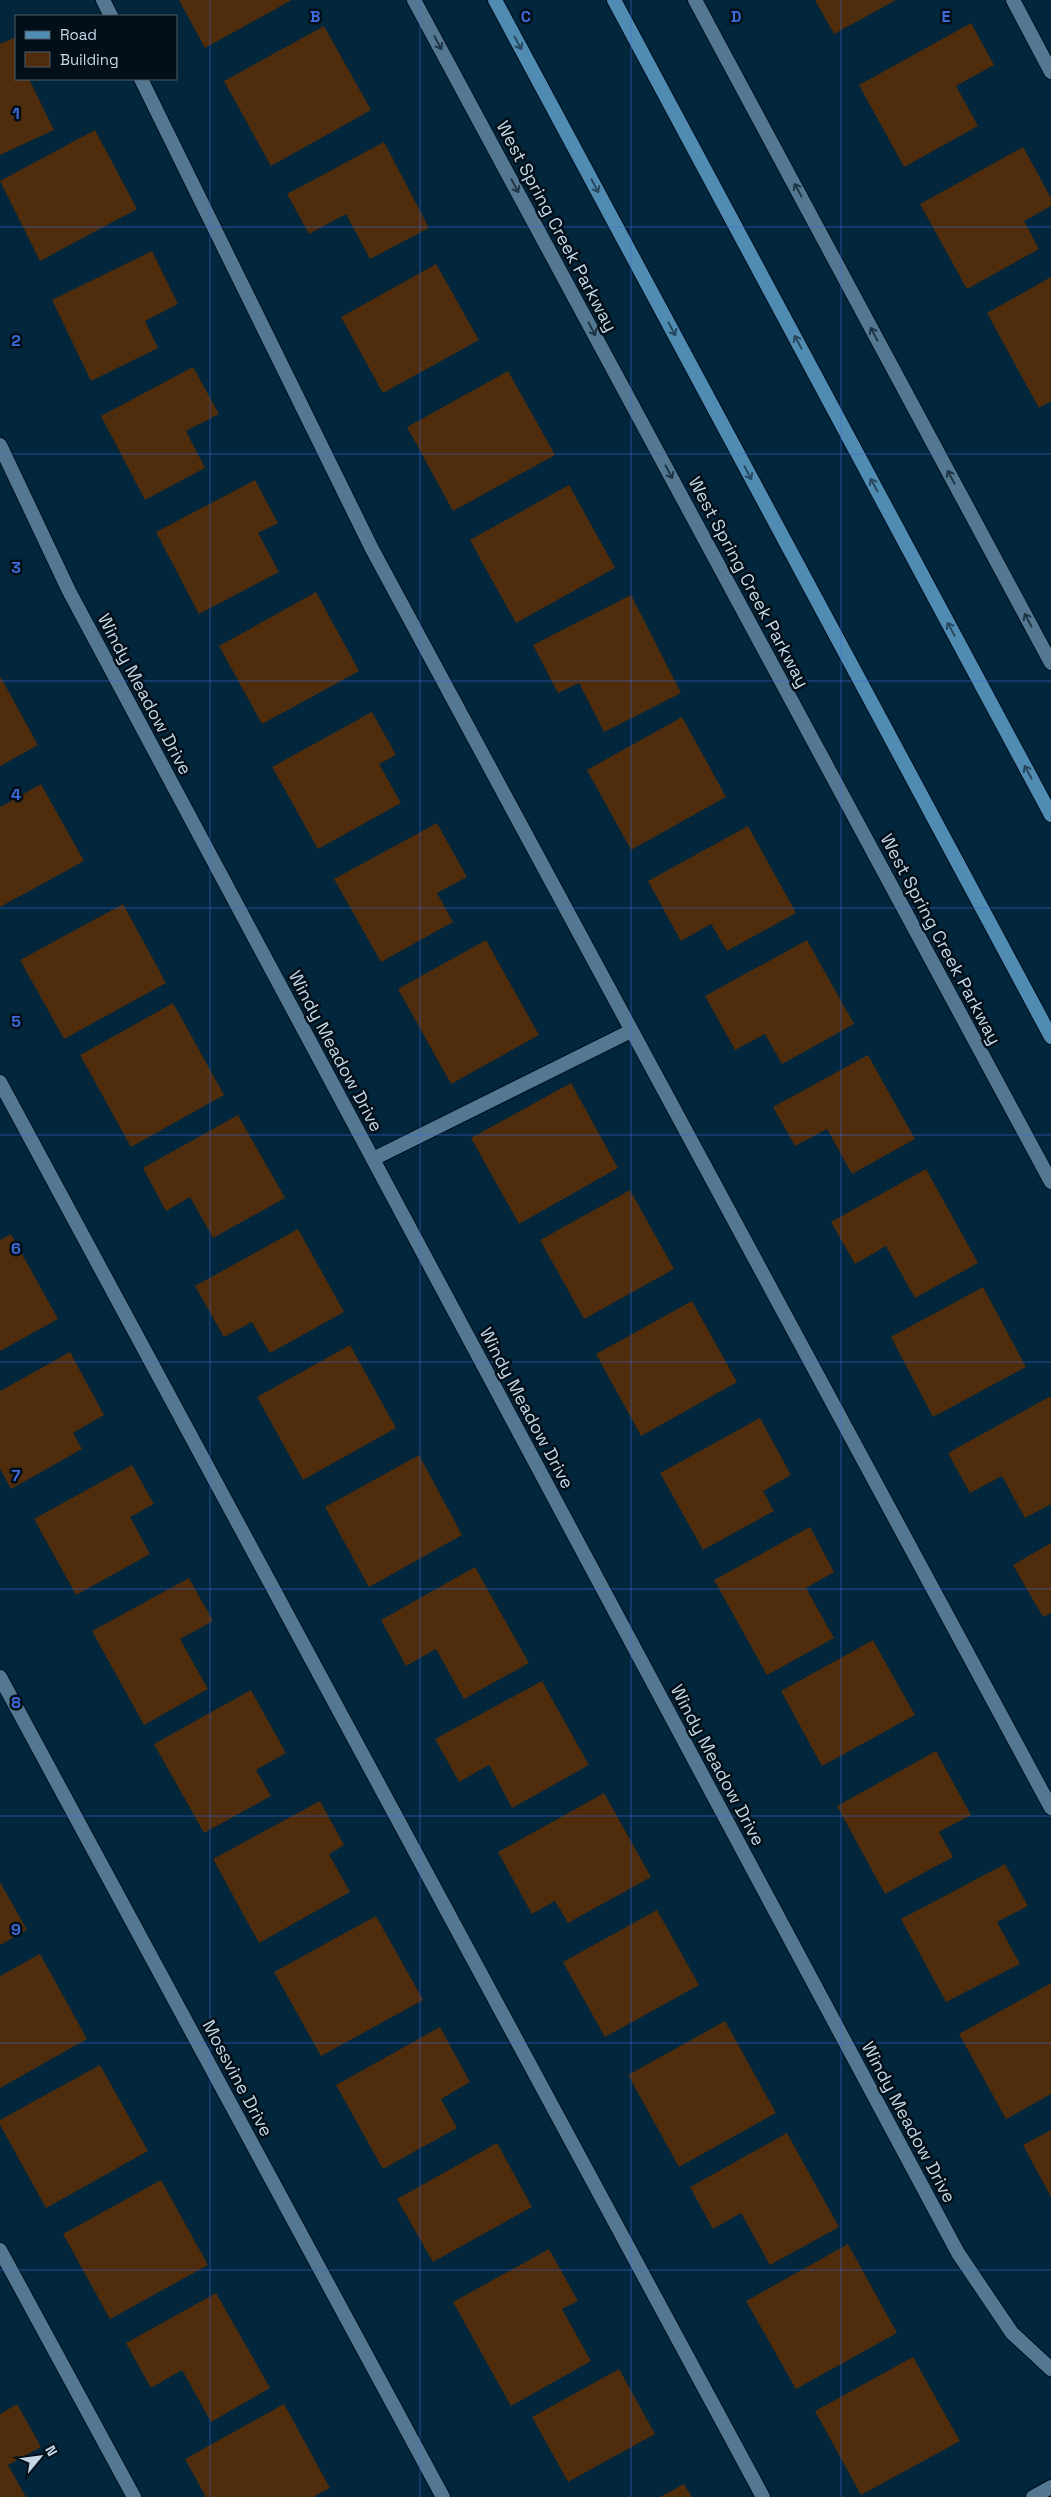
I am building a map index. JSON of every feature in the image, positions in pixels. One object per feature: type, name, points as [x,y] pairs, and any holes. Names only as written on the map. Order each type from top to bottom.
[{"type":"main road","points":[[495,0],[1051,1036]]},
{"type":"main road","points":[[614,0],[1051,815]]},
{"type":"street","points":[[103,0],[110,15]]},
{"type":"street","name":"West Spring Creek Parkway","points":[[414,0],[1051,1182]]},
{"type":"street","points":[[695,0],[1051,663]]},
{"type":"street","points":[[1013,0],[1051,72]]},
{"type":"street","points":[[141,80],[372,550],[1051,1808]]},
{"type":"street","name":"Windy Meadow Drive","points":[[0,447],[70,591],[958,2253],[1012,2332],[1051,2368]]},
{"type":"street","points":[[373,1159],[632,1030]]},
{"type":"street","points":[[0,1082],[763,2497]]},
{"type":"street","name":"Mossvine Drive","points":[[0,1677],[442,2497]]},
{"type":"street","points":[[0,2250],[134,2497]]},
{"type":"street","points":[[1033,2497],[1051,2487]]},
{"type":"building","points":[[179,0],[292,0],[205,48]]},
{"type":"building","points":[[815,0],[896,0],[834,34]]},
{"type":"building","points":[[971,23],[994,65],[956,86],[978,126],[904,167],[859,85]]},
{"type":"building","points":[[324,26],[371,110],[271,166],[224,81]]},
{"type":"building","points":[[15,37],[15,80],[29,80],[54,130],[0,155],[0,44]]},
{"type":"building","points":[[95,130],[137,209],[40,261],[0,181]]},
{"type":"building","points":[[384,142],[429,228],[370,259],[346,214],[309,234],[287,194]]},
{"type":"building","points":[[1023,147],[1051,198],[1051,206],[1024,221],[1039,249],[967,289],[920,204]]},
{"type":"building","points":[[152,251],[178,304],[145,321],[158,348],[91,381],[52,300]]},
{"type":"building","points":[[436,264],[479,340],[383,393],[341,317]]},
{"type":"building","points":[[1051,277],[1051,401],[1039,408],[987,313]]},
{"type":"building","points":[[193,367],[219,414],[186,431],[205,468],[145,500],[101,416]]},
{"type":"building","points":[[508,371],[555,455],[453,511],[407,427]]},
{"type":"building","points":[[255,480],[278,523],[258,533],[279,572],[199,614],[156,532]]},
{"type":"building","points":[[569,485],[615,568],[516,623],[470,540]]},
{"type":"building","points":[[316,592],[359,671],[262,724],[219,646]]},
{"type":"building","points":[[631,595],[681,693],[604,732],[579,683],[558,693],[533,645]]},
{"type":"building","points":[[0,676],[38,745],[0,766]]},
{"type":"building","points":[[372,712],[396,755],[379,764],[401,803],[318,849],[272,767]]},
{"type":"building","points":[[682,717],[726,797],[631,850],[587,770]]},
{"type":"building","points":[[41,784],[84,861],[0,907],[0,807]]},
{"type":"building","points":[[437,823],[467,877],[437,893],[453,922],[381,962],[334,879]]},
{"type":"building","points":[[748,826],[796,913],[727,951],[711,924],[681,941],[648,881]]},
{"type":"building","points":[[123,904],[166,983],[64,1039],[20,960]]},
{"type":"building","points":[[486,940],[539,1035],[451,1084],[398,989]]},
{"type":"building","points":[[807,940],[854,1024],[782,1064],[765,1034],[735,1050],[705,996]]},
{"type":"building","points":[[173,1003],[224,1095],[131,1147],[80,1055]]},
{"type":"building","points":[[868,1055],[915,1139],[852,1174],[827,1129],[795,1146],[773,1107]]},
{"type":"building","points":[[571,1083],[618,1168],[519,1224],[471,1138]]},
{"type":"building","points":[[238,1115],[285,1198],[213,1238],[190,1197],[166,1211],[143,1168]]},
{"type":"building","points":[[926,1169],[978,1263],[915,1298],[886,1246],[855,1264],[831,1222]]},
{"type":"building","points":[[630,1190],[674,1269],[584,1319],[540,1240]]},
{"type":"building","points":[[298,1229],[344,1312],[270,1353],[252,1322],[224,1337],[195,1286]]},
{"type":"building","points":[[11,1234],[58,1319],[0,1351],[0,1240]]},
{"type":"building","points":[[983,1287],[1026,1367],[933,1417],[891,1337]]},
{"type":"building","points":[[692,1301],[737,1382],[641,1436],[596,1354]]},
{"type":"building","points":[[350,1345],[396,1428],[303,1480],[257,1397]]},
{"type":"building","points":[[70,1352],[104,1415],[73,1433],[82,1449],[11,1489],[0,1469],[0,1391]]},
{"type":"building","points":[[1051,1396],[1051,1504],[1025,1518],[1002,1476],[970,1493],[948,1453]]},
{"type":"building","points":[[760,1418],[791,1475],[763,1491],[774,1511],[703,1550],[660,1473]]},
{"type":"building","points":[[419,1455],[462,1535],[369,1587],[325,1507]]},
{"type":"building","points":[[132,1465],[154,1504],[130,1517],[150,1554],[76,1595],[34,1519]]},
{"type":"building","points":[[810,1527],[834,1572],[806,1588],[834,1638],[767,1675],[714,1580]]},
{"type":"building","points":[[1051,1543],[1051,1613],[1043,1617],[1013,1565]]},
{"type":"building","points":[[475,1567],[529,1663],[464,1699],[436,1649],[406,1666],[381,1620]]},
{"type":"building","points":[[189,1578],[213,1621],[180,1639],[208,1689],[144,1725],[92,1631]]},
{"type":"building","points":[[873,1640],[915,1715],[822,1766],[781,1691]]},
{"type":"building","points":[[542,1681],[589,1765],[512,1808],[489,1765],[459,1782],[435,1739]]},
{"type":"building","points":[[251,1690],[286,1753],[256,1770],[271,1796],[204,1833],[154,1744]]},
{"type":"building","points":[[936,1751],[971,1815],[939,1832],[953,1857],[885,1894],[837,1806]]},
{"type":"building","points":[[604,1793],[651,1877],[568,1923],[555,1901],[532,1914],[498,1852]]},
{"type":"building","points":[[320,1801],[344,1845],[329,1854],[350,1892],[259,1943],[213,1859]]},
{"type":"building","points":[[1005,1864],[1028,1906],[997,1922],[1020,1964],[946,2002],[901,1919]]},
{"type":"building","points":[[0,1882],[27,1930],[0,1945]]},
{"type":"building","points":[[657,1910],[699,1985],[605,2037],[563,1962]]},
{"type":"building","points":[[376,1916],[423,2000],[321,2056],[274,1972]]},
{"type":"building","points":[[40,1954],[87,2039],[0,2088],[0,1976]]},
{"type":"building","points":[[1051,1983],[1051,2094],[1006,2119],[959,2034]]},
{"type":"building","points":[[725,2021],[776,2113],[679,2167],[628,2075]]},
{"type":"building","points":[[440,2027],[470,2082],[441,2099],[457,2128],[383,2169],[336,2085]]},
{"type":"building","points":[[100,2065],[148,2151],[46,2208],[0,2125],[0,2120]]},
{"type":"building","points":[[1051,2130],[1051,2197],[1023,2145]]},
{"type":"building","points":[[787,2133],[839,2227],[770,2265],[741,2213],[713,2229],[690,2187]]},
{"type":"building","points":[[497,2143],[532,2207],[433,2262],[397,2199]]},
{"type":"building","points":[[161,2180],[208,2265],[110,2319],[63,2234]]},
{"type":"building","points":[[848,2244],[897,2333],[796,2389],[746,2301]]},
{"type":"building","points":[[549,2249],[578,2301],[562,2309],[591,2361],[511,2406],[453,2302]]},
{"type":"building","points":[[216,2293],[270,2388],[211,2422],[182,2370],[151,2388],[126,2343]]},
{"type":"building","points":[[913,2357],[960,2441],[861,2495],[815,2411]]},
{"type":"building","points":[[619,2369],[655,2434],[568,2482],[532,2417]]},
{"type":"building","points":[[17,2404],[41,2447],[8,2465],[26,2497],[0,2497],[0,2414]]},
{"type":"building","points":[[284,2404],[330,2488],[313,2497],[206,2497],[185,2459]]},
{"type":"building","points":[[684,2484],[692,2497],[660,2497]]}]
